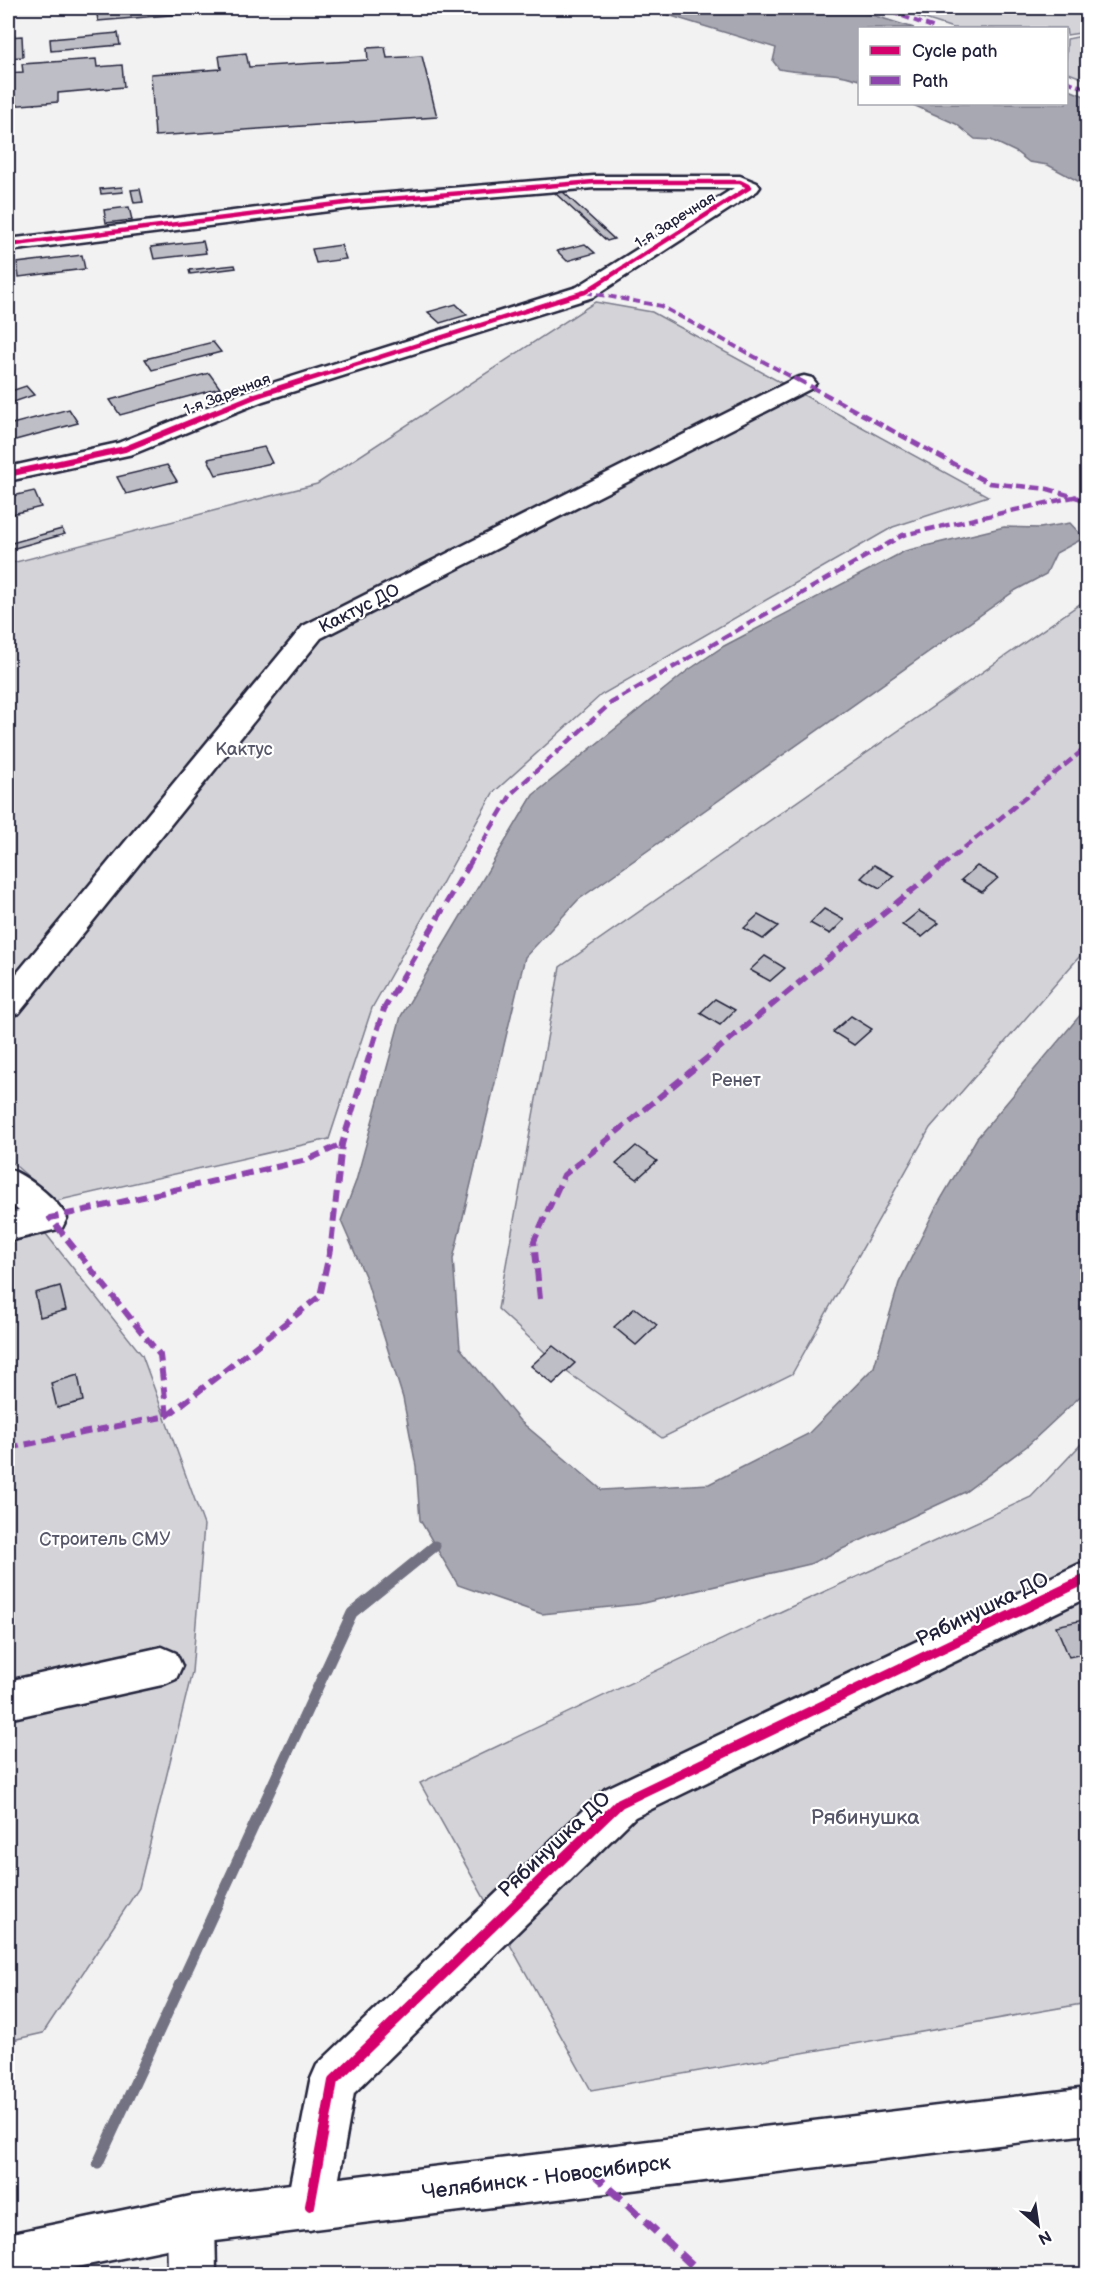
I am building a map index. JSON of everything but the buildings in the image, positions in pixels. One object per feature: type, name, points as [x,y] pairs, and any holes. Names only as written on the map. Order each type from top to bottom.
[{"type":"main road","name":"1-я Заречная","points":[[8,245],[353,202],[594,182],[740,182],[750,188],[585,292],[255,396],[125,449],[8,474]]},
{"type":"main road","name":"Кактус ДО","points":[[8,1005],[312,632],[804,383]]},
{"type":"main road","points":[[8,1182],[50,1218],[8,1227]]},
{"type":"main road","name":"Рябинушка ДО","points":[[310,2206],[333,2081],[620,1803],[1088,1578]]},
{"type":"main road","points":[[8,1700],[162,1666]]},
{"type":"main road","name":"Челябинск - Новосибирск","points":[[8,2258],[191,2220],[1088,2111]]},
{"type":"main road","points":[[191,2220],[192,2274]]},
{"type":"green space","points":[[891,8],[1087,8],[1087,32],[1068,35],[1068,27],[950,27]]},
{"type":"green space","points":[[1088,35],[1087,80],[1068,73],[1068,39]]},
{"type":"green space","name":"Кактус","points":[[595,302],[652,312],[988,496],[893,527],[601,695],[493,793],[372,1008],[329,1139],[56,1201],[8,1159],[8,564],[317,484]]},
{"type":"green space","name":"Ренет","points":[[1087,599],[1087,948],[930,1128],[792,1374],[662,1438],[564,1370],[498,1309],[560,967]]},
{"type":"green space","name":"Строитель СМУ","points":[[46,1234],[142,1355],[204,1525],[192,1672],[139,1888],[43,2033],[8,2041],[8,1243]]},
{"type":"green space","name":"Рябинушка","points":[[1087,1438],[1087,2003],[591,2090],[420,1783],[782,1611],[1031,1497]]},
{"type":"shaded area","points":[[645,8],[850,8],[911,27],[858,27],[858,80],[839,75],[779,69],[773,61],[776,48]]},
{"type":"shaded area","points":[[1068,89],[1087,97],[1087,186],[1048,165],[1029,162],[1016,152],[991,140],[975,139],[956,124],[913,105],[1068,105]]},
{"type":"shaded area","points":[[1070,523],[1084,538],[1056,553],[1046,574],[1016,590],[578,900],[525,957],[453,1259],[460,1348],[520,1421],[602,1490],[709,1484],[808,1434],[874,1367],[899,1283],[935,1209],[977,1138],[1087,1007],[1087,1390],[1027,1446],[965,1492],[810,1564],[639,1604],[542,1614],[458,1585],[420,1520],[416,1466],[403,1398],[365,1276],[341,1221],[356,1181],[401,1016],[533,795],[687,671],[724,646],[905,551],[1004,527],[1040,528]]},
{"type":"waterway","points":[[98,2163],[352,1613],[435,1546]]},
{"type":"marked path","points":[[880,8],[932,27]]},
{"type":"marked path","points":[[1068,82],[1088,89]]},
{"type":"marked path","points":[[585,292],[661,306],[989,483],[1048,489],[1088,501]]},
{"type":"marked path","points":[[167,1416],[320,1296],[331,1245],[342,1144],[384,1009],[512,793],[611,703],[903,535],[1078,496]]},
{"type":"marked path","points":[[540,1299],[534,1241],[564,1175],[1088,746]]},
{"type":"marked path","points":[[8,1448],[167,1416],[160,1355],[50,1218],[307,1160],[342,1144]]},
{"type":"marked path","points":[[592,2172],[702,2274]]},
{"type":"cycle path","points":[[8,245],[353,202],[594,182],[740,182],[750,187],[585,292],[255,396],[125,449],[8,474]]},
{"type":"cycle path","points":[[310,2206],[333,2081],[620,1803],[1088,1578]]}]
